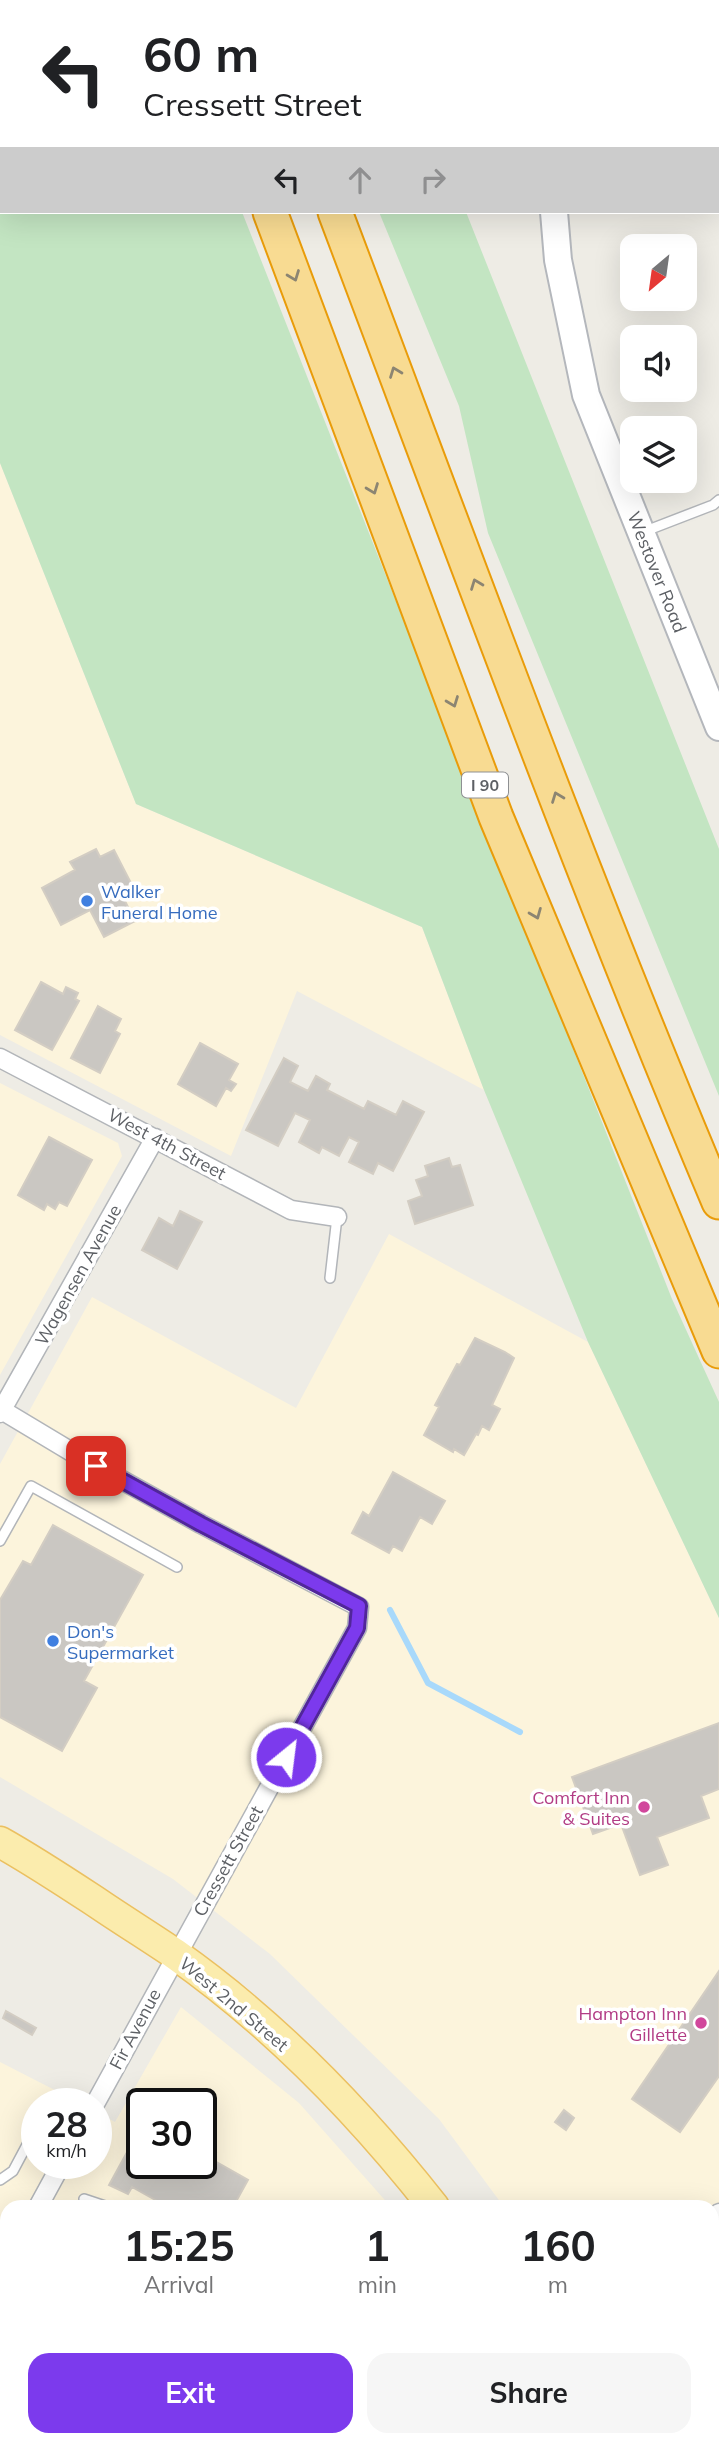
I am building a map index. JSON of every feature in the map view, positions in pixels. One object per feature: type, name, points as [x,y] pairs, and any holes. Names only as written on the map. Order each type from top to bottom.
[{"type":"highway","name":"I 90","points":[[271,214],[496,817],[719,1350]]},
{"type":"highway","points":[[336,214],[576,849],[719,1202]]},
{"type":"highway","points":[[576,849],[719,1149]]},
{"type":"main road","name":"West 2nd Street","points":[[0,1842],[176,1955],[278,2039],[393,2157],[428,2200]]},
{"type":"street","name":"Westover Road","points":[[554,214],[558,260],[586,395],[719,727]]},
{"type":"street","name":"West 4th Street","points":[[0,1058],[291,1210],[337,1217]]},
{"type":"street","name":"Wagensen Avenue","points":[[1,1410],[155,1138]]},
{"type":"street","name":"Cressett Street","points":[[1,1410],[201,1524],[359,1606],[357,1628],[176,1955]]},
{"type":"street","name":"Fir Avenue","points":[[104,2088],[176,1955]]},
{"type":"street","points":[[42,2200],[53,2179]]},
{"type":"lane","points":[[641,533],[713,505],[719,500]]},
{"type":"lane","points":[[330,1278],[337,1217]]},
{"type":"lane","points":[[0,1541],[31,1486],[177,1567]]},
{"type":"lane","points":[[0,2179],[13,2171],[21,2156]]},
{"type":"shaded area","points":[[0,463],[136,804],[422,927],[484,1090],[297,991],[231,1156],[0,1035]]},
{"type":"shaded area","points":[[0,1083],[118,1143],[122,1156],[0,1375]]},
{"type":"shaded area","points":[[389,1234],[588,1342],[719,1618],[719,2200],[499,2200],[439,2119],[270,1954],[173,1879],[0,1777],[0,1464],[92,1297],[296,1408]]},
{"type":"shaded area","points":[[181,2007],[299,2103],[385,2200],[0,2200],[0,2062],[51,2088],[21,2088],[21,2179],[112,2179],[112,2120],[115,2122],[126,2103],[126,2179],[217,2179],[217,2088],[135,2088]]},
{"type":"green space","points":[[0,214],[243,214],[672,1299],[719,1402],[719,1618],[588,1342],[484,1090],[422,927],[136,804],[0,463]]},
{"type":"green space","points":[[380,214],[467,214],[719,849],[719,1096],[488,533],[459,406]]},
{"type":"building","name":"Walker Funeral Home","points":[[96,849],[100,857],[114,850],[132,885],[120,891],[135,921],[104,937],[90,910],[61,925],[42,888],[75,870],[70,862]]},
{"type":"building","points":[[41,982],[63,994],[66,987],[78,993],[75,999],[79,1001],[52,1050],[15,1030]]},
{"type":"building","points":[[98,1006],[121,1019],[115,1031],[120,1034],[100,1073],[71,1058]]},
{"type":"building","points":[[200,1043],[238,1064],[229,1080],[236,1084],[231,1091],[226,1088],[216,1106],[178,1084]]},
{"type":"building","points":[[284,1058],[298,1066],[290,1082],[308,1091],[316,1076],[330,1084],[327,1090],[364,1109],[368,1101],[396,1115],[403,1101],[424,1112],[393,1171],[378,1163],[373,1174],[349,1162],[359,1142],[349,1137],[339,1156],[322,1147],[319,1153],[299,1142],[310,1120],[295,1113],[278,1146],[246,1130]]},
{"type":"building","points":[[49,1137],[92,1160],[67,1206],[59,1202],[55,1209],[47,1204],[44,1210],[18,1195]]},
{"type":"building","points":[[449,1158],[452,1167],[460,1165],[473,1205],[415,1224],[408,1201],[422,1196],[416,1180],[428,1176],[425,1166]]},
{"type":"building","points":[[180,1211],[202,1222],[177,1269],[142,1250],[159,1218],[173,1226]]},
{"type":"building","points":[[475,1338],[514,1358],[492,1405],[500,1409],[489,1430],[482,1426],[464,1455],[454,1449],[453,1452],[424,1435],[439,1407],[435,1405],[457,1364],[460,1365]]},
{"type":"building","points":[[393,1472],[445,1501],[432,1524],[420,1517],[402,1551],[393,1546],[389,1553],[352,1533],[363,1512],[369,1516]]},
{"type":"building","name":"Don's Supermarket","points":[[53,1525],[143,1575],[84,1681],[97,1688],[62,1751],[0,1717],[0,1600],[23,1561],[31,1565]]},
{"type":"building","name":"Comfort Inn & Suites","points":[[719,1723],[719,1789],[701,1796],[709,1818],[657,1837],[668,1865],[640,1875],[621,1824],[593,1834],[572,1777]]},
{"type":"building","name":"Hampton Inn Gillette","points":[[719,1971],[719,2076],[680,2132],[632,2099]]},
{"type":"building","points":[[6,2011],[36,2028],[32,2035],[3,2018]]},
{"type":"building","points":[[564,2110],[574,2118],[566,2130],[555,2122]]},
{"type":"building","points":[[126,2154],[126,2179],[217,2179],[217,2162],[248,2180],[237,2200],[155,2200],[132,2187],[128,2194],[109,2185]]},
{"type":"waterway","points":[[390,1610],[428,1683],[520,1732]]},
{"type":"place","name":"Walker Funeral Home","points":[[87,901]]},
{"type":"place","name":"Don's Supermarket","points":[[53,1641]]},
{"type":"place","name":"Comfort Inn & Suites","points":[[644,1807]]},
{"type":"place","name":"Hampton Inn Gillette","points":[[701,2023]]},
{"type":"route","points":[[96,1466],[359,1606],[357,1628],[286,1757]]}]
